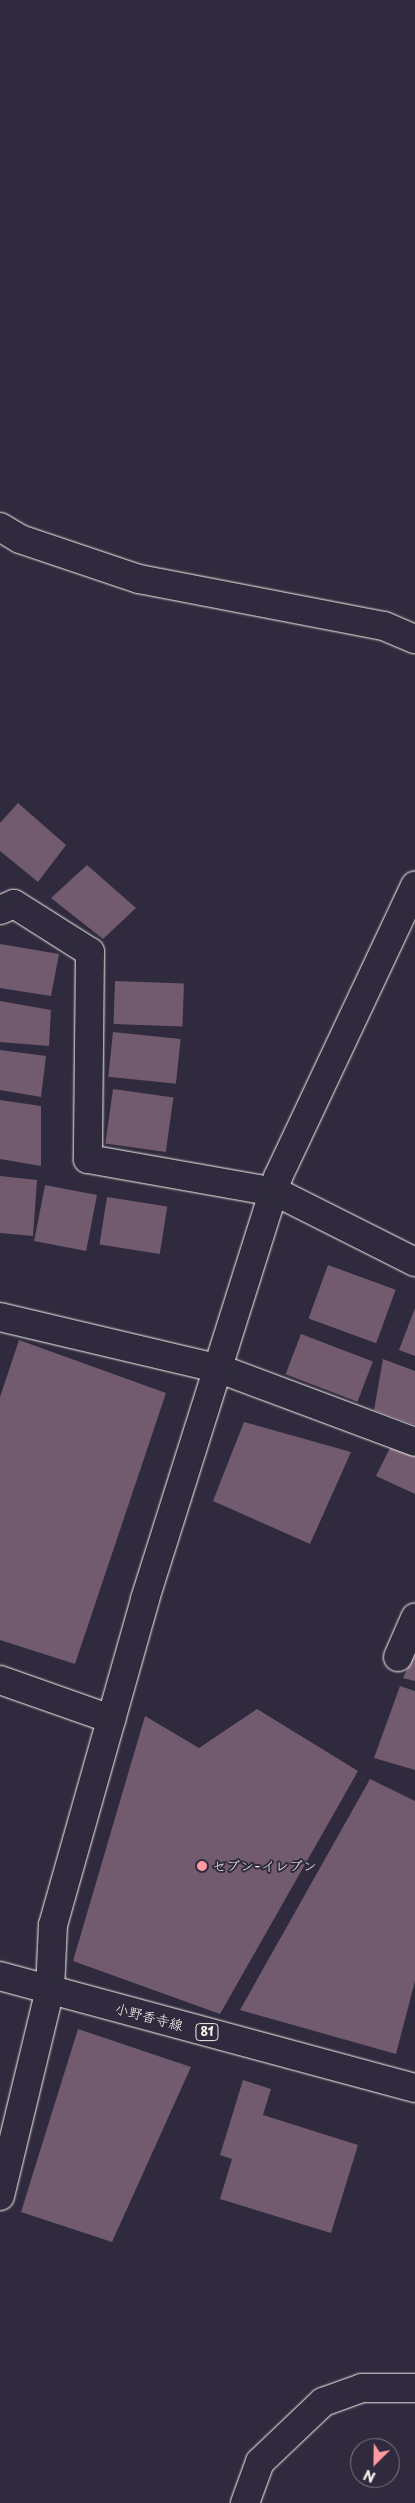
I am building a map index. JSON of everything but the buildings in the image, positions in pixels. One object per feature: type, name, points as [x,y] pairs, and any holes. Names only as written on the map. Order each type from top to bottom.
[{"type":"street","points":[[0,527],[20,539],[139,579],[384,626],[415,639]]},
{"type":"street","points":[[0,2196],[50,1990],[53,1925],[145,1598],[276,1192],[278,1177],[415,886]]},
{"type":"street","points":[[0,910],[14,904],[90,952],[88,1159],[276,1192],[415,1262]]},
{"type":"street","points":[[0,1317],[220,1369],[415,1442]]},
{"type":"street","points":[[398,1657],[415,1618]]},
{"type":"street","points":[[0,1680],[111,1719]]},
{"type":"street","name":"小野香寺線","points":[[0,1976],[415,2088]]},
{"type":"street","points":[[245,2503],[260,2462],[323,2402],[362,2388],[415,2388]]},
{"type":"place","name":"セブン-イレブン","points":[[202,1866]]}]
